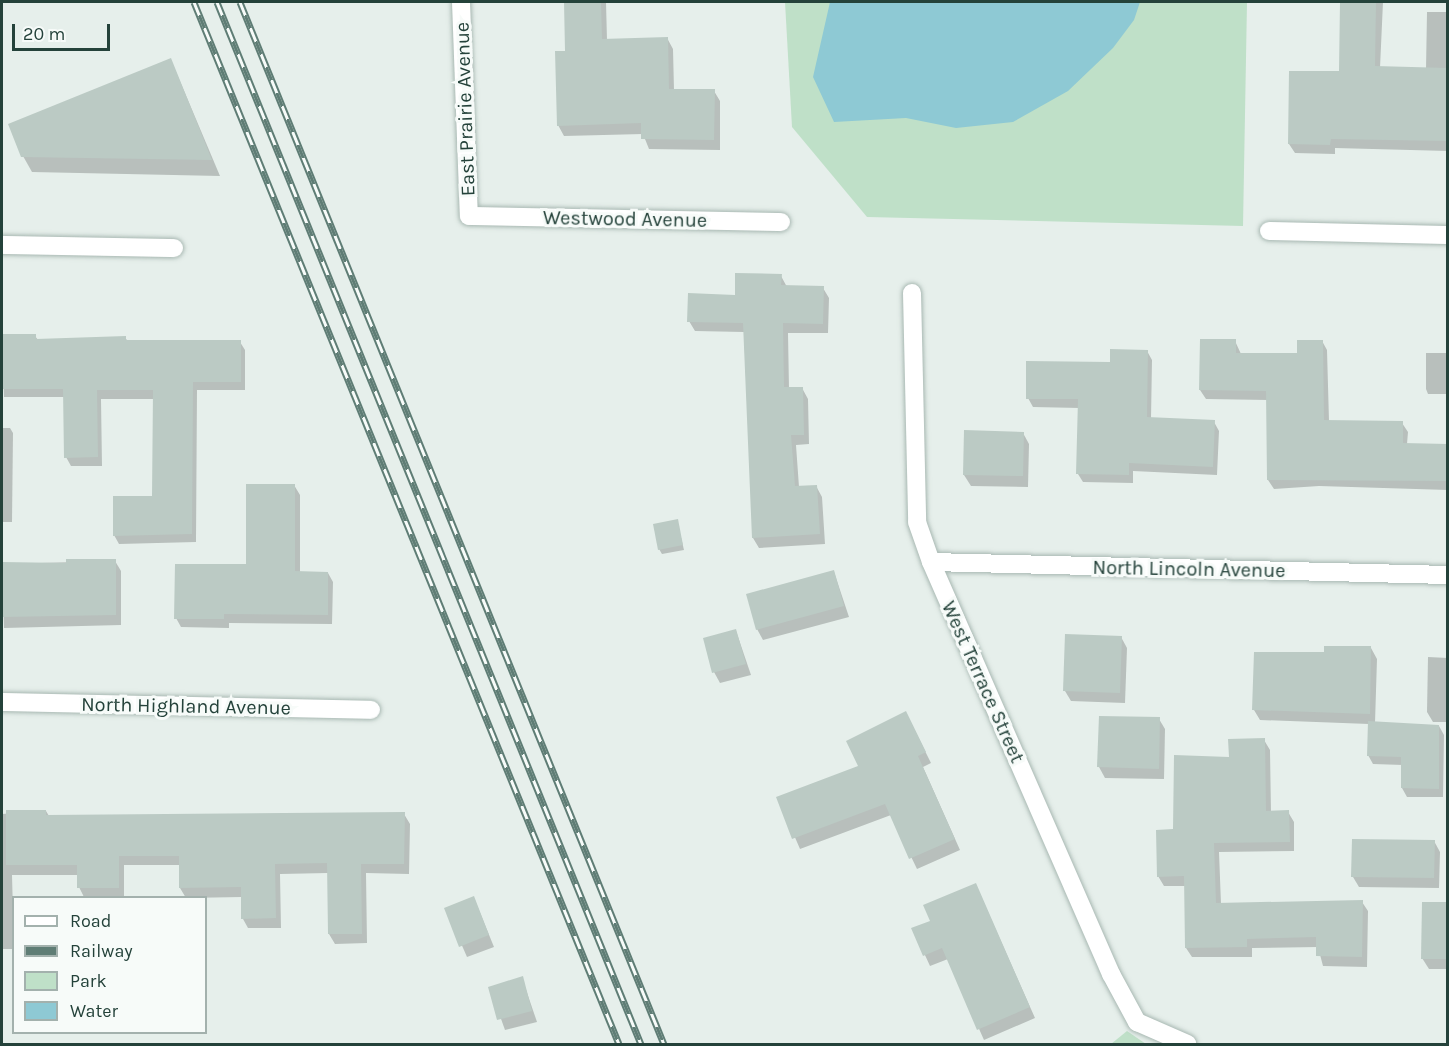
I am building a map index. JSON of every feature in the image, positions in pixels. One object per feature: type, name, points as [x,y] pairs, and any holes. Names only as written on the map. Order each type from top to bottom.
[{"type":"street","name":"East Prairie Avenue","points":[[461,2],[469,216]]},
{"type":"street","name":"Westwood Avenue","points":[[469,216],[781,222]]},
{"type":"street","points":[[1269,231],[1448,235]]},
{"type":"street","points":[[2,245],[174,248]]},
{"type":"street","name":"West Terrace Street","points":[[912,292],[916,511],[931,562],[1112,975],[1137,1022],[1164,1036],[1187,1044]]},
{"type":"street","name":"North Lincoln Avenue","points":[[931,562],[1448,575]]},
{"type":"street","name":"North Highland Avenue","points":[[2,702],[371,710]]},
{"type":"green space","points":[[785,2],[1247,2],[1243,226],[867,217],[792,127]]},
{"type":"green space","points":[[1127,1031],[1146,1044],[1111,1044]]},
{"type":"water","points":[[830,2],[1140,2],[1134,20],[1113,48],[1068,91],[1013,122],[956,128],[906,118],[834,122],[813,77]]},
{"type":"building","points":[[564,2],[601,2],[602,39],[668,37],[669,89],[715,89],[714,140],[641,139],[641,123],[557,126],[555,51],[565,51]]},
{"type":"building","points":[[1340,2],[1376,2],[1375,66],[1448,68],[1448,141],[1331,139],[1330,145],[1288,144],[1289,71],[1339,71]]},
{"type":"building","points":[[171,58],[212,160],[21,157],[8,124]]},
{"type":"building","points":[[735,273],[782,274],[781,285],[824,286],[823,324],[783,323],[784,387],[803,387],[804,435],[791,435],[795,486],[817,485],[820,534],[752,538],[743,323],[687,322],[688,293],[735,295]]},
{"type":"building","points":[[2,334],[36,334],[36,339],[126,336],[126,340],[241,340],[241,382],[193,382],[192,534],[113,536],[113,496],[152,496],[153,390],[97,390],[98,457],[64,458],[63,389],[2,389]]},
{"type":"building","points":[[1200,339],[1236,339],[1236,353],[1297,353],[1297,340],[1323,340],[1324,420],[1403,421],[1403,443],[1448,444],[1448,481],[1267,480],[1266,391],[1199,390]]},
{"type":"building","points":[[1110,349],[1148,350],[1147,417],[1215,420],[1213,467],[1129,463],[1129,475],[1076,474],[1078,399],[1026,399],[1026,361],[1110,362]]},
{"type":"building","points":[[964,430],[1024,432],[1023,476],[963,475]]},
{"type":"building","points":[[246,484],[295,484],[295,571],[328,572],[328,615],[224,614],[224,619],[174,619],[175,564],[246,564]]},
{"type":"building","points":[[678,519],[683,545],[658,550],[653,524]]},
{"type":"building","points":[[66,559],[116,559],[116,615],[2,617],[2,562],[66,563]]},
{"type":"building","points":[[834,570],[844,606],[756,630],[746,594]]},
{"type":"building","points":[[736,629],[746,664],[712,673],[703,638]]},
{"type":"building","points":[[1065,634],[1122,636],[1120,693],[1063,691]]},
{"type":"building","points":[[1324,646],[1371,646],[1370,714],[1252,710],[1254,652],[1324,652]]},
{"type":"building","points":[[906,711],[926,752],[918,756],[955,839],[909,859],[885,804],[792,839],[776,797],[858,766],[846,741]]},
{"type":"building","points":[[1099,716],[1160,717],[1159,769],[1097,767]]},
{"type":"building","points":[[1368,721],[1439,725],[1439,789],[1401,788],[1401,757],[1367,756]]},
{"type":"building","points":[[1265,738],[1266,811],[1289,810],[1290,842],[1214,843],[1216,903],[1363,900],[1362,957],[1316,956],[1316,937],[1247,939],[1247,947],[1185,948],[1184,876],[1157,877],[1156,830],[1173,829],[1174,755],[1229,757],[1228,739]]},
{"type":"building","points":[[6,810],[46,810],[46,815],[405,812],[404,864],[361,864],[362,934],[328,934],[327,863],[275,864],[276,918],[241,919],[241,887],[179,888],[179,856],[119,856],[119,888],[77,888],[77,865],[6,865]]},
{"type":"building","points":[[1352,839],[1435,840],[1434,878],[1351,877]]},
{"type":"building","points":[[976,883],[1030,1007],[977,1030],[942,948],[923,956],[911,928],[930,921],[923,905]]},
{"type":"building","points":[[474,896],[489,935],[459,947],[444,908]]},
{"type":"building","points":[[1422,902],[1448,902],[1448,959],[1421,959]]},
{"type":"building","points":[[523,976],[532,1011],[497,1020],[488,987]]},
{"type":"railway","points":[[194,2],[619,1044]]},
{"type":"railway","points":[[217,2],[641,1044]]},
{"type":"railway","points":[[240,2],[664,1044]]}]
